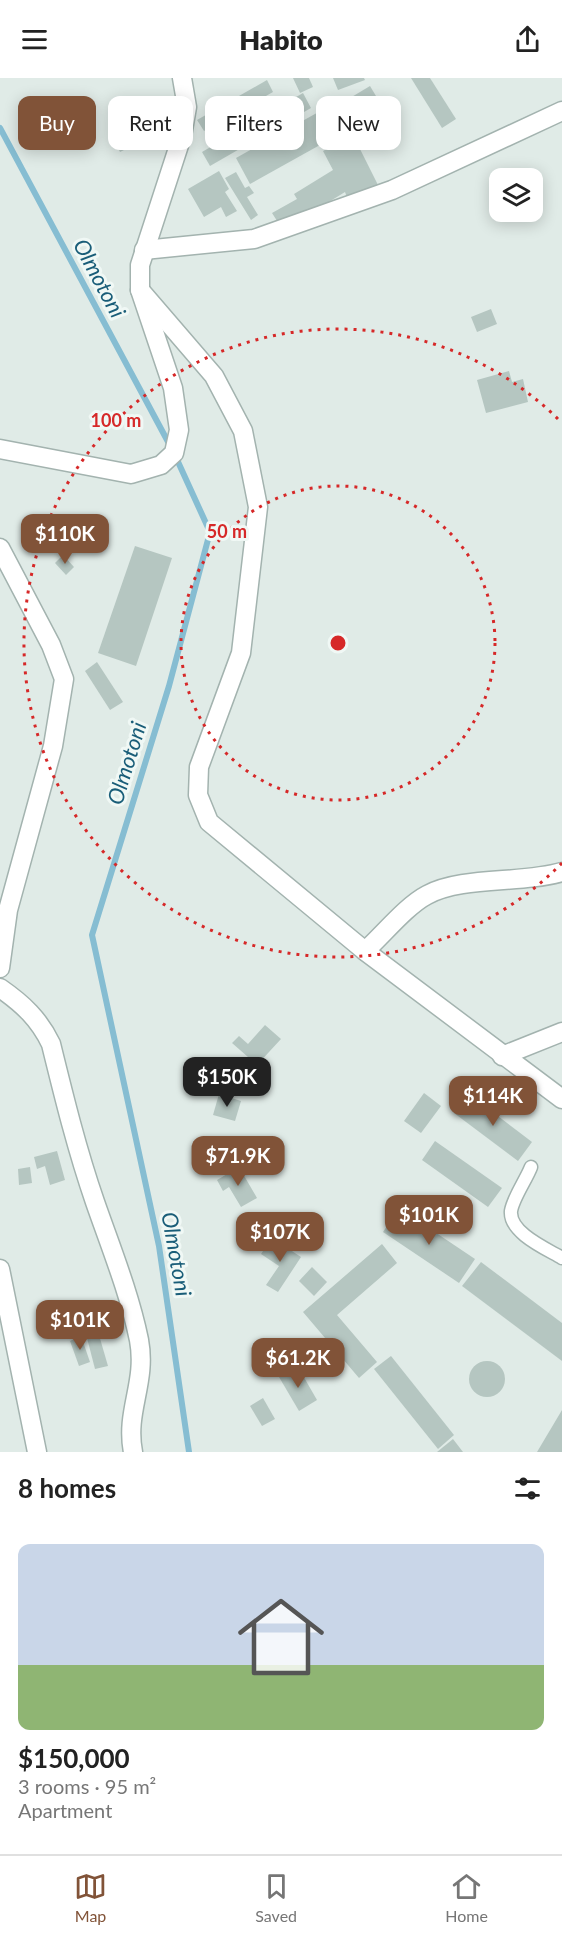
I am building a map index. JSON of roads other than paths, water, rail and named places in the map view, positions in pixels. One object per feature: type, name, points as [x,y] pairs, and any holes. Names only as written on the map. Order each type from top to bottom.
[{"type":"street","points":[[0,449],[130,474],[161,465],[174,453],[179,430],[173,388],[140,290],[140,266],[182,136],[187,107],[182,78]]},
{"type":"street","points":[[144,250],[254,239],[392,190],[562,111]]},
{"type":"street","points":[[140,290],[214,376],[243,431],[258,507],[241,653],[199,766],[198,795],[209,822],[365,951],[562,1100]]},
{"type":"street","points":[[0,548],[51,645],[64,679],[53,746],[8,910],[0,968]]},
{"type":"street","points":[[365,951],[424,896],[445,887],[510,882],[562,872]]},
{"type":"street","points":[[0,988],[32,1013],[51,1044],[95,1201],[125,1280],[142,1362],[141,1381],[130,1422],[133,1452]]},
{"type":"street","points":[[502,1056],[562,1032]]},
{"type":"street","points":[[0,1269],[37,1452]]},
{"type":"lane","points":[[531,1167],[511,1211],[514,1222],[520,1231],[562,1258]]},
{"type":"waterway","name":"Olmotoni","points":[[0,128],[174,453],[210,532],[169,686],[92,935],[159,1246],[189,1452]]}]
